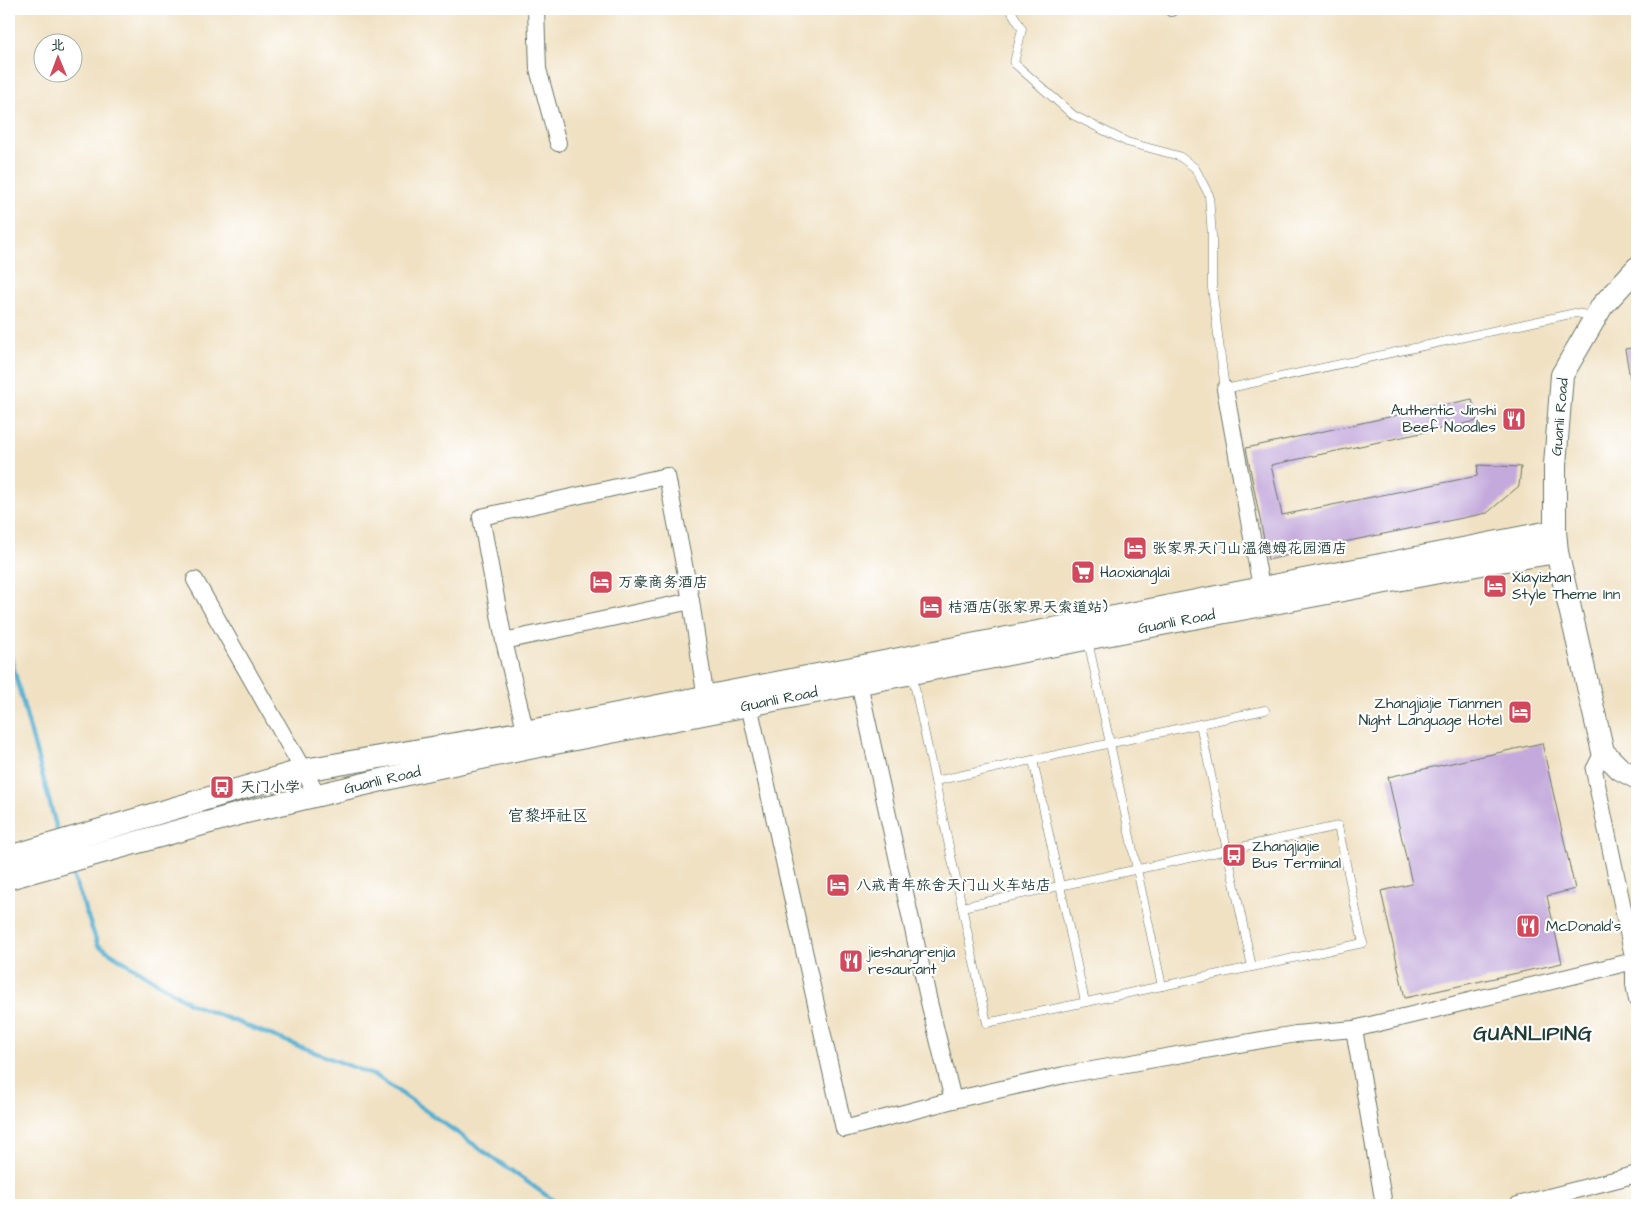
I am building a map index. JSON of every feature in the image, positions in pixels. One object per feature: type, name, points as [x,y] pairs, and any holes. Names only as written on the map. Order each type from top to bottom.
[{"type":"main road","name":"Guanli Road","points":[[1603,752],[1556,542],[1555,465],[1562,375],[1602,306],[1637,268]]},
{"type":"main road","name":"Guanli Road","points":[[9,878],[106,840],[304,770],[527,740],[1263,597],[1487,563],[1556,542]]},
{"type":"main road","name":"Guanli Road","points":[[707,705],[749,705],[857,676],[912,674],[1088,640],[1263,597]]},
{"type":"main road","name":"Guanli Road","points":[[9,857],[106,840],[318,796],[420,771],[527,740]]},
{"type":"main road","points":[[1603,752],[1620,769],[1637,778]]},
{"type":"street","points":[[536,9],[538,69],[558,143]]},
{"type":"street","points":[[1225,389],[1263,597]]},
{"type":"street","points":[[527,740],[504,641],[481,517],[667,476],[691,601],[707,705]]},
{"type":"street","points":[[195,580],[318,796]]},
{"type":"street","points":[[504,641],[691,601]]},
{"type":"street","points":[[857,676],[929,1002],[953,1100]]},
{"type":"street","points":[[749,705],[844,1129],[953,1100],[1064,1075],[1296,1034],[1354,1029],[1634,961]]},
{"type":"street","points":[[1603,752],[1594,770],[1634,961],[1634,984],[1637,1000]]},
{"type":"street","points":[[1354,1029],[1384,1205]]},
{"type":"street","points":[[1518,1205],[1637,1174]]},
{"type":"lane","points":[[1010,9],[1022,29],[1014,63],[1074,115],[1127,142],[1179,156],[1195,168],[1209,195],[1212,236],[1212,288],[1225,389],[1575,313],[1596,316]]},
{"type":"lane","points":[[1088,640],[1162,986]]},
{"type":"lane","points":[[912,674],[962,907],[987,1023],[1364,943],[1338,826],[962,907]]},
{"type":"lane","points":[[935,781],[1265,710]]},
{"type":"lane","points":[[1200,724],[1252,967]]},
{"type":"lane","points":[[1033,760],[1085,1002]]},
{"type":"building","points":[[1637,347],[1637,383],[1631,384],[1625,349]]},
{"type":"building","points":[[1472,399],[1477,421],[1271,465],[1282,515],[1477,476],[1478,465],[1521,467],[1519,486],[1487,513],[1290,553],[1290,555],[1268,560],[1246,448]]},
{"type":"building","points":[[1542,743],[1575,889],[1547,896],[1562,963],[1405,998],[1381,891],[1412,884],[1388,777]]},
{"type":"waterway","points":[[9,651],[59,837]]},
{"type":"waterway","points":[[70,867],[98,945],[191,1004],[378,1077],[560,1205]]},
{"type":"place","name":"Authentic Jinshi Beef Noodles","points":[[1514,419]]},
{"type":"place","name":"张家界天门山温德姆花园酒店","points":[[1135,548]]},
{"type":"place","name":"Haoxianglai","points":[[1083,572]]},
{"type":"place","name":"万豪商务酒店","points":[[601,582]]},
{"type":"place","name":"Xiayizhan Style Theme Inn","points":[[1495,586]]},
{"type":"place","name":"桔酒店(张家界天索道站)","points":[[931,607]]},
{"type":"place","name":"Zhangjiajie Tianmen Night Language Hotel","points":[[1520,712]]},
{"type":"place","name":"天门小学","points":[[222,787]]},
{"type":"place","name":"Zhangjiajie Bus Terminal","points":[[1234,855]]},
{"type":"place","name":"八戒青年旅舍天门山火车站店","points":[[838,885]]},
{"type":"place","name":"McDonald's","points":[[1528,926]]},
{"type":"place","name":"jieshangrenjia resaurant","points":[[851,961]]},
{"type":"district","name":"官黎坪社区","points":[[548,816]]},
{"type":"district","name":"GUANLIPING","points":[[1533,1034]]}]
